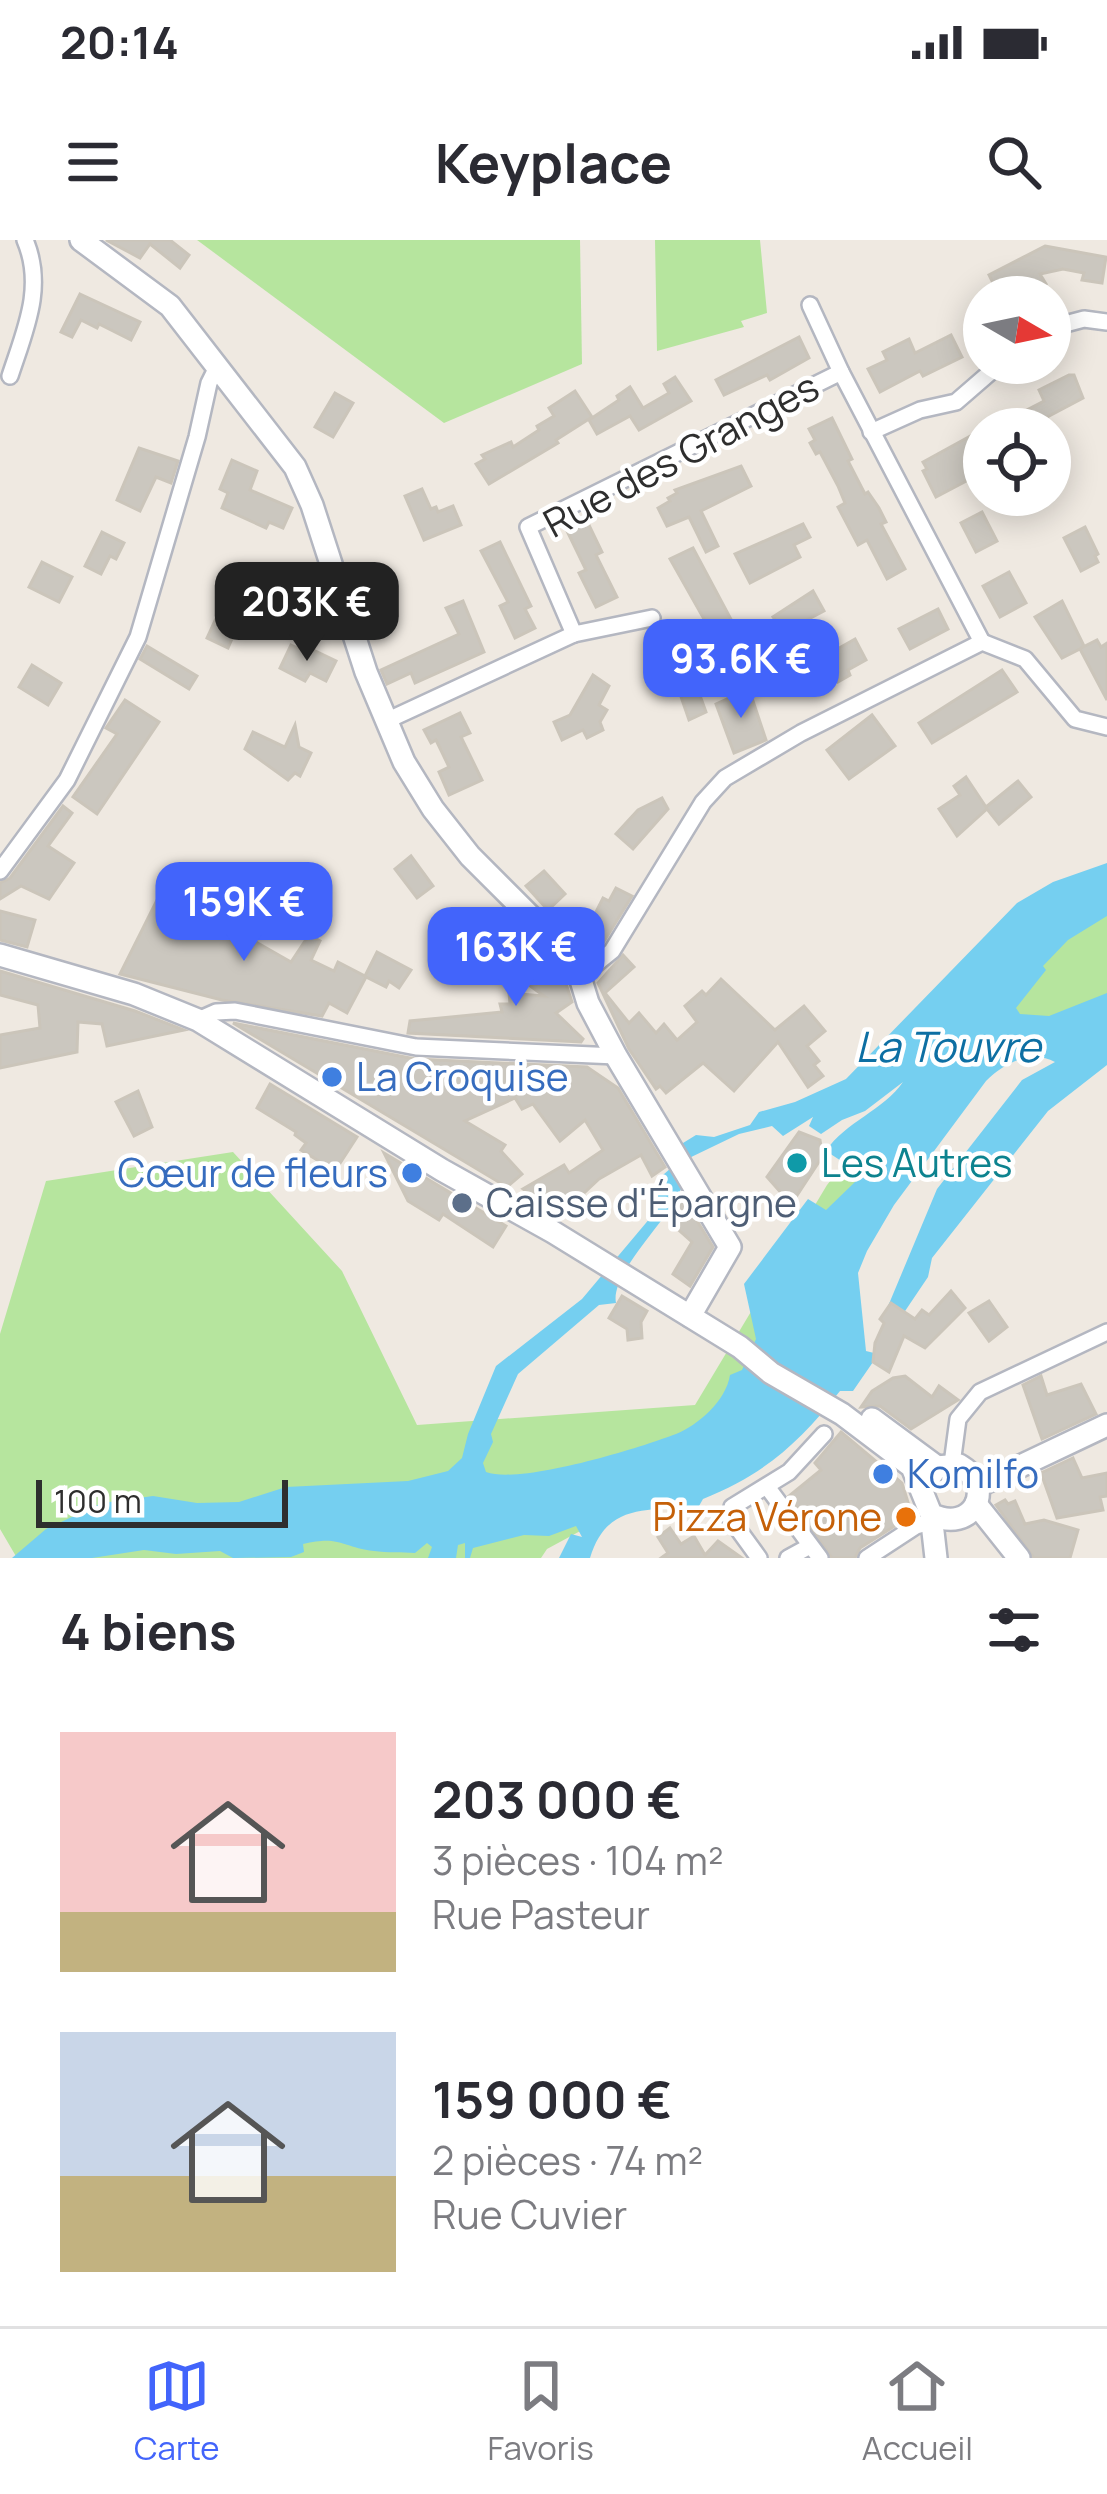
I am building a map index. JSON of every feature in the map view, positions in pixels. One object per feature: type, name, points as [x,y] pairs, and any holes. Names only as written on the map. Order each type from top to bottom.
[{"type":"street","points":[[10,376],[35,291],[33,258],[25,240]]},
{"type":"street","points":[[81,240],[170,306],[296,467],[386,722],[433,809],[470,856],[556,942],[580,977],[616,1056],[730,1247],[690,1316]]},
{"type":"street","points":[[810,305],[842,372]]},
{"type":"street","points":[[1071,323],[1107,322]]},
{"type":"street","points":[[0,871],[67,780],[138,638],[209,382],[218,367]]},
{"type":"street","name":"Rue des Granges","points":[[574,634],[529,527],[842,372],[982,642]]},
{"type":"street","points":[[872,433],[920,410],[956,402],[977,384]]},
{"type":"street","points":[[386,722],[574,634],[652,617]]},
{"type":"street","points":[[580,977],[612,951],[704,802],[725,778],[801,733],[982,642],[1025,659],[1075,718],[1107,728]]},
{"type":"street","points":[[0,955],[134,994],[198,1019],[690,1316],[771,1373],[846,1408],[944,1466],[971,1473],[977,1495],[1019,1558]]},
{"type":"street","points":[[198,1019],[235,1011],[416,1047],[616,1056]]},
{"type":"street","points":[[923,1486],[944,1466],[958,1420],[980,1392],[1107,1332]]},
{"type":"street","points":[[846,1408],[912,1467],[923,1486],[935,1558]]},
{"type":"street","points":[[958,1520],[977,1495],[1107,1425]]},
{"type":"street","points":[[759,1558],[730,1518],[732,1507],[768,1488],[824,1434]]},
{"type":"street","points":[[768,1488],[815,1552],[788,1558]]},
{"type":"street","points":[[867,1558],[930,1518],[958,1520],[1003,1558]]},
{"type":"green space","points":[[197,240],[580,240],[582,364],[444,423]]},
{"type":"green space","points":[[655,240],[760,240],[767,313],[741,321],[744,327],[657,351]]},
{"type":"green space","points":[[1107,891],[1107,1059],[1058,1048],[994,1058],[856,1247],[669,1483],[547,1549],[541,1558],[17,1558],[0,1529],[0,1334],[46,1181],[233,1152],[342,1271],[417,1425],[695,1405],[827,1185],[1051,903]]},
{"type":"water","name":"La Touvre","points":[[1107,863],[1107,916],[1068,940],[1043,966],[1046,970],[1016,1008],[1020,1014],[1049,1016],[1107,993],[1107,1065],[1048,1111],[932,1258],[928,1277],[899,1320],[886,1311],[937,1189],[1022,1080],[1055,1062],[1037,1057],[1019,1060],[986,1081],[894,1205],[858,1273],[866,1351],[874,1353],[873,1362],[853,1391],[840,1391],[795,1442],[763,1467],[703,1499],[699,1506],[647,1510],[619,1518],[607,1527],[590,1558],[559,1558],[571,1534],[582,1537],[576,1526],[549,1536],[524,1535],[473,1548],[470,1558],[465,1558],[465,1543],[458,1545],[456,1558],[428,1558],[432,1547],[427,1543],[415,1553],[325,1541],[303,1544],[304,1552],[291,1557],[233,1558],[220,1551],[144,1550],[92,1558],[12,1558],[46,1529],[102,1503],[153,1496],[197,1503],[239,1502],[286,1487],[408,1481],[448,1471],[462,1458],[496,1366],[582,1299],[656,1211],[656,1181],[671,1168],[683,1143],[696,1135],[714,1137],[750,1125],[759,1112],[846,1079],[1017,903],[1053,882]],"holes":[[[903,1082],[826,1151],[858,1172],[884,1154],[826,1210],[808,1199],[744,1284],[756,1339],[742,1370],[730,1375],[710,1411],[676,1434],[610,1455],[526,1473],[486,1472],[483,1463],[493,1442],[491,1434],[518,1374],[599,1305],[616,1303],[622,1277],[681,1189],[685,1160],[739,1134],[772,1126],[783,1136],[813,1117],[809,1126],[821,1134],[865,1111]]]},
{"type":"building","points":[[106,240],[170,240],[189,255],[180,268],[150,244],[140,258]]},
{"type":"building","points":[[1045,246],[1106,257],[1102,283],[1082,280],[1084,273],[1063,269],[1041,276],[989,275]]},
{"type":"building","points":[[80,294],[140,322],[131,340],[81,320],[72,337],[61,332]]},
{"type":"building","points":[[951,335],[962,357],[923,376],[920,371],[880,392],[868,369],[887,360],[883,352],[909,339],[915,353]]},
{"type":"building","points":[[799,337],[809,358],[770,380],[767,375],[724,395],[716,380]]},
{"type":"building","points":[[1074,375],[1083,398],[1064,408],[1030,408],[1044,401],[1039,390],[1051,384],[1071,384]]},
{"type":"building","points":[[675,377],[691,401],[639,430],[630,416],[597,434],[589,420],[619,400],[617,396],[630,387],[643,408],[669,393],[664,384]]},
{"type":"building","points":[[575,391],[592,417],[489,484],[476,464],[485,459],[482,455],[511,442],[513,447],[539,430],[537,426],[554,416],[549,408]]},
{"type":"building","points":[[335,393],[353,403],[333,437],[315,427]]},
{"type":"building","points":[[832,418],[852,459],[848,461],[865,494],[879,508],[886,522],[881,524],[905,569],[887,579],[867,540],[858,545],[838,507],[845,503],[838,486],[810,443],[815,440],[809,429]]},
{"type":"building","points":[[963,440],[963,483],[936,497],[923,462]]},
{"type":"building","points":[[139,448],[178,461],[171,483],[156,477],[140,511],[117,500]]},
{"type":"building","points":[[232,460],[257,471],[250,490],[292,508],[283,528],[269,522],[266,528],[222,508],[228,493],[220,489]]},
{"type":"building","points":[[741,466],[751,486],[701,511],[718,546],[706,552],[689,517],[667,526],[658,508],[670,501],[675,490]]},
{"type":"building","points":[[422,489],[431,509],[436,507],[438,512],[453,506],[461,525],[424,540],[405,496]]},
{"type":"building","points":[[984,516],[997,541],[976,552],[961,523]]},
{"type":"building","points":[[586,519],[602,552],[596,555],[617,597],[596,607],[579,573],[586,570],[566,529]]},
{"type":"building","points":[[803,524],[810,537],[794,545],[800,557],[750,583],[735,554]]},
{"type":"building","points":[[1085,527],[1098,562],[1081,571],[1064,538]]},
{"type":"building","points":[[102,532],[124,543],[101,574],[85,566]]},
{"type":"building","points":[[500,542],[531,606],[525,609],[535,628],[515,638],[500,606],[508,602],[481,551]]},
{"type":"building","points":[[693,548],[750,655],[717,670],[706,647],[717,642],[670,559]]},
{"type":"building","points":[[42,562],[72,577],[59,602],[29,587]]},
{"type":"building","points":[[1009,572],[1026,603],[1000,617],[983,586]]},
{"type":"building","points":[[813,591],[824,611],[784,632],[773,617]]},
{"type":"building","points":[[224,601],[244,611],[228,648],[207,638]]},
{"type":"building","points":[[463,601],[484,652],[415,683],[411,673],[387,684],[381,670],[459,634],[446,608]]},
{"type":"building","points":[[1062,601],[1081,648],[1097,640],[1101,647],[1107,643],[1107,700],[1080,649],[1062,658],[1035,617]]},
{"type":"building","points":[[938,609],[948,629],[910,649],[899,629]]},
{"type":"building","points":[[855,639],[866,660],[838,682],[825,656]]},
{"type":"building","points":[[291,645],[336,661],[326,681],[310,673],[305,681],[280,668]]},
{"type":"building","points":[[147,646],[197,676],[189,689],[140,659]]},
{"type":"building","points":[[676,646],[682,659],[686,657],[706,712],[689,720],[678,688],[671,692],[654,656]]},
{"type":"building","points":[[32,665],[61,683],[48,705],[19,687]]},
{"type":"building","points":[[1002,670],[1017,692],[932,743],[919,723]]},
{"type":"building","points":[[593,675],[609,686],[599,705],[607,710],[600,722],[603,730],[587,738],[583,730],[562,740],[554,722],[570,715]]},
{"type":"building","points":[[749,689],[766,740],[734,753],[716,704]]},
{"type":"building","points":[[125,700],[159,722],[97,814],[73,797],[117,734],[106,728]]},
{"type":"building","points":[[460,713],[470,733],[461,737],[482,780],[449,795],[439,772],[449,767],[436,740],[431,743],[424,730]]},
{"type":"building","points":[[872,715],[895,746],[849,779],[827,750]]},
{"type":"building","points":[[295,725],[299,747],[311,753],[300,776],[295,773],[288,780],[245,749],[253,732],[285,747]]},
{"type":"building","points":[[966,777],[986,807],[1018,781],[1031,797],[999,824],[987,809],[957,836],[939,809],[960,795],[954,786]]},
{"type":"building","points":[[662,798],[668,809],[633,849],[616,834],[638,810]]},
{"type":"building","points":[[63,806],[72,813],[48,846],[74,863],[49,899],[21,886],[0,899],[0,883],[10,878]]},
{"type":"building","points":[[411,856],[433,886],[417,898],[395,869]]},
{"type":"building","points":[[544,871],[565,894],[548,910],[526,886]]},
{"type":"building","points":[[616,888],[632,896],[594,950],[586,944],[592,937],[573,922],[584,912],[593,918],[603,898],[609,901]]},
{"type":"building","points":[[220,897],[242,908],[235,930],[291,962],[309,935],[320,941],[311,960],[334,971],[338,962],[365,976],[377,952],[411,970],[399,988],[366,977],[347,1013],[329,1003],[322,1016],[222,1000],[120,974],[157,900],[210,919]]},
{"type":"building","points":[[0,911],[35,920],[27,947],[0,940]]},
{"type":"building","points":[[442,927],[478,950],[486,940],[502,953],[482,973],[432,943]]},
{"type":"building","points":[[537,944],[566,984],[572,1002],[556,1013],[581,1042],[408,1033],[410,1021],[502,1012],[500,1004],[510,1004],[509,993],[544,996],[507,969]]},
{"type":"building","points":[[623,955],[634,967],[605,993],[629,1023],[639,1013],[656,1033],[664,1024],[677,1040],[697,1022],[685,1006],[702,991],[706,995],[721,979],[775,1030],[804,1006],[825,1031],[807,1046],[823,1076],[808,1087],[778,1042],[734,1091],[703,1063],[666,1093],[660,1086],[656,1089],[629,1049],[598,983]]},
{"type":"building","points":[[0,971],[184,1030],[107,1046],[102,1024],[78,1022],[77,1052],[0,1068],[0,1035],[40,1028],[38,1005],[0,995]]},
{"type":"building","points":[[233,1023],[415,1059],[587,1067],[618,1088],[665,1167],[652,1176],[641,1155],[599,1179],[583,1194],[588,1200],[561,1217],[523,1189],[564,1165],[569,1173],[603,1150],[585,1120],[560,1141],[533,1104],[522,1109],[515,1098],[465,1121],[505,1145],[501,1151],[522,1174],[507,1187]]},
{"type":"building","points":[[270,1084],[357,1137],[335,1171],[301,1150],[306,1143],[296,1132],[257,1108]]},
{"type":"building","points":[[138,1091],[152,1127],[134,1136],[116,1102]]},
{"type":"building","name":"Les Autres","points":[[799,1132],[820,1140],[826,1151],[796,1197],[783,1195],[767,1177]]},
{"type":"building","points":[[384,1153],[506,1226],[493,1247],[443,1214],[439,1220],[408,1201]]},
{"type":"building","points":[[682,1196],[713,1247],[690,1286],[673,1274],[692,1242],[672,1224],[676,1218],[670,1214]]},
{"type":"building","points":[[951,1291],[965,1308],[925,1348],[904,1336],[889,1372],[873,1362],[884,1323],[880,1319],[891,1303],[915,1319],[922,1310],[929,1315]]},
{"type":"building","points":[[622,1296],[647,1311],[641,1322],[642,1338],[628,1340],[627,1329],[609,1318]]},
{"type":"building","points":[[989,1301],[1007,1327],[989,1341],[969,1313]]},
{"type":"building","points":[[905,1376],[932,1397],[939,1386],[958,1400],[911,1429],[880,1406],[861,1407],[872,1391]]},
{"type":"building","points":[[1041,1376],[1047,1395],[1081,1384],[1096,1414],[1042,1439],[1023,1385]]},
{"type":"building","points":[[841,1432],[902,1483],[912,1515],[860,1548],[855,1558],[832,1558],[789,1496],[821,1470],[815,1463]]},
{"type":"building","points":[[1073,1458],[1082,1478],[1107,1473],[1107,1496],[1100,1497],[1103,1510],[1057,1518],[1041,1473]]},
{"type":"building","points":[[1005,1500],[1008,1504],[1015,1501],[1025,1524],[1044,1520],[1078,1530],[1070,1558],[1034,1558],[996,1505]]},
{"type":"building","points":[[670,1528],[681,1544],[694,1536],[705,1555],[718,1541],[742,1558],[661,1558],[668,1553],[658,1537]]},
{"type":"place","name":"La Croquise","points":[[332,1077]]},
{"type":"place","name":"Les Autres","points":[[797,1163]]},
{"type":"place","name":"Cœur de fleurs","points":[[412,1173]]},
{"type":"place","name":"Caisse d'Épargne","points":[[462,1203]]},
{"type":"place","name":"Komilfo","points":[[883,1474]]},
{"type":"place","name":"Pizza Vérone","points":[[906,1517]]}]
